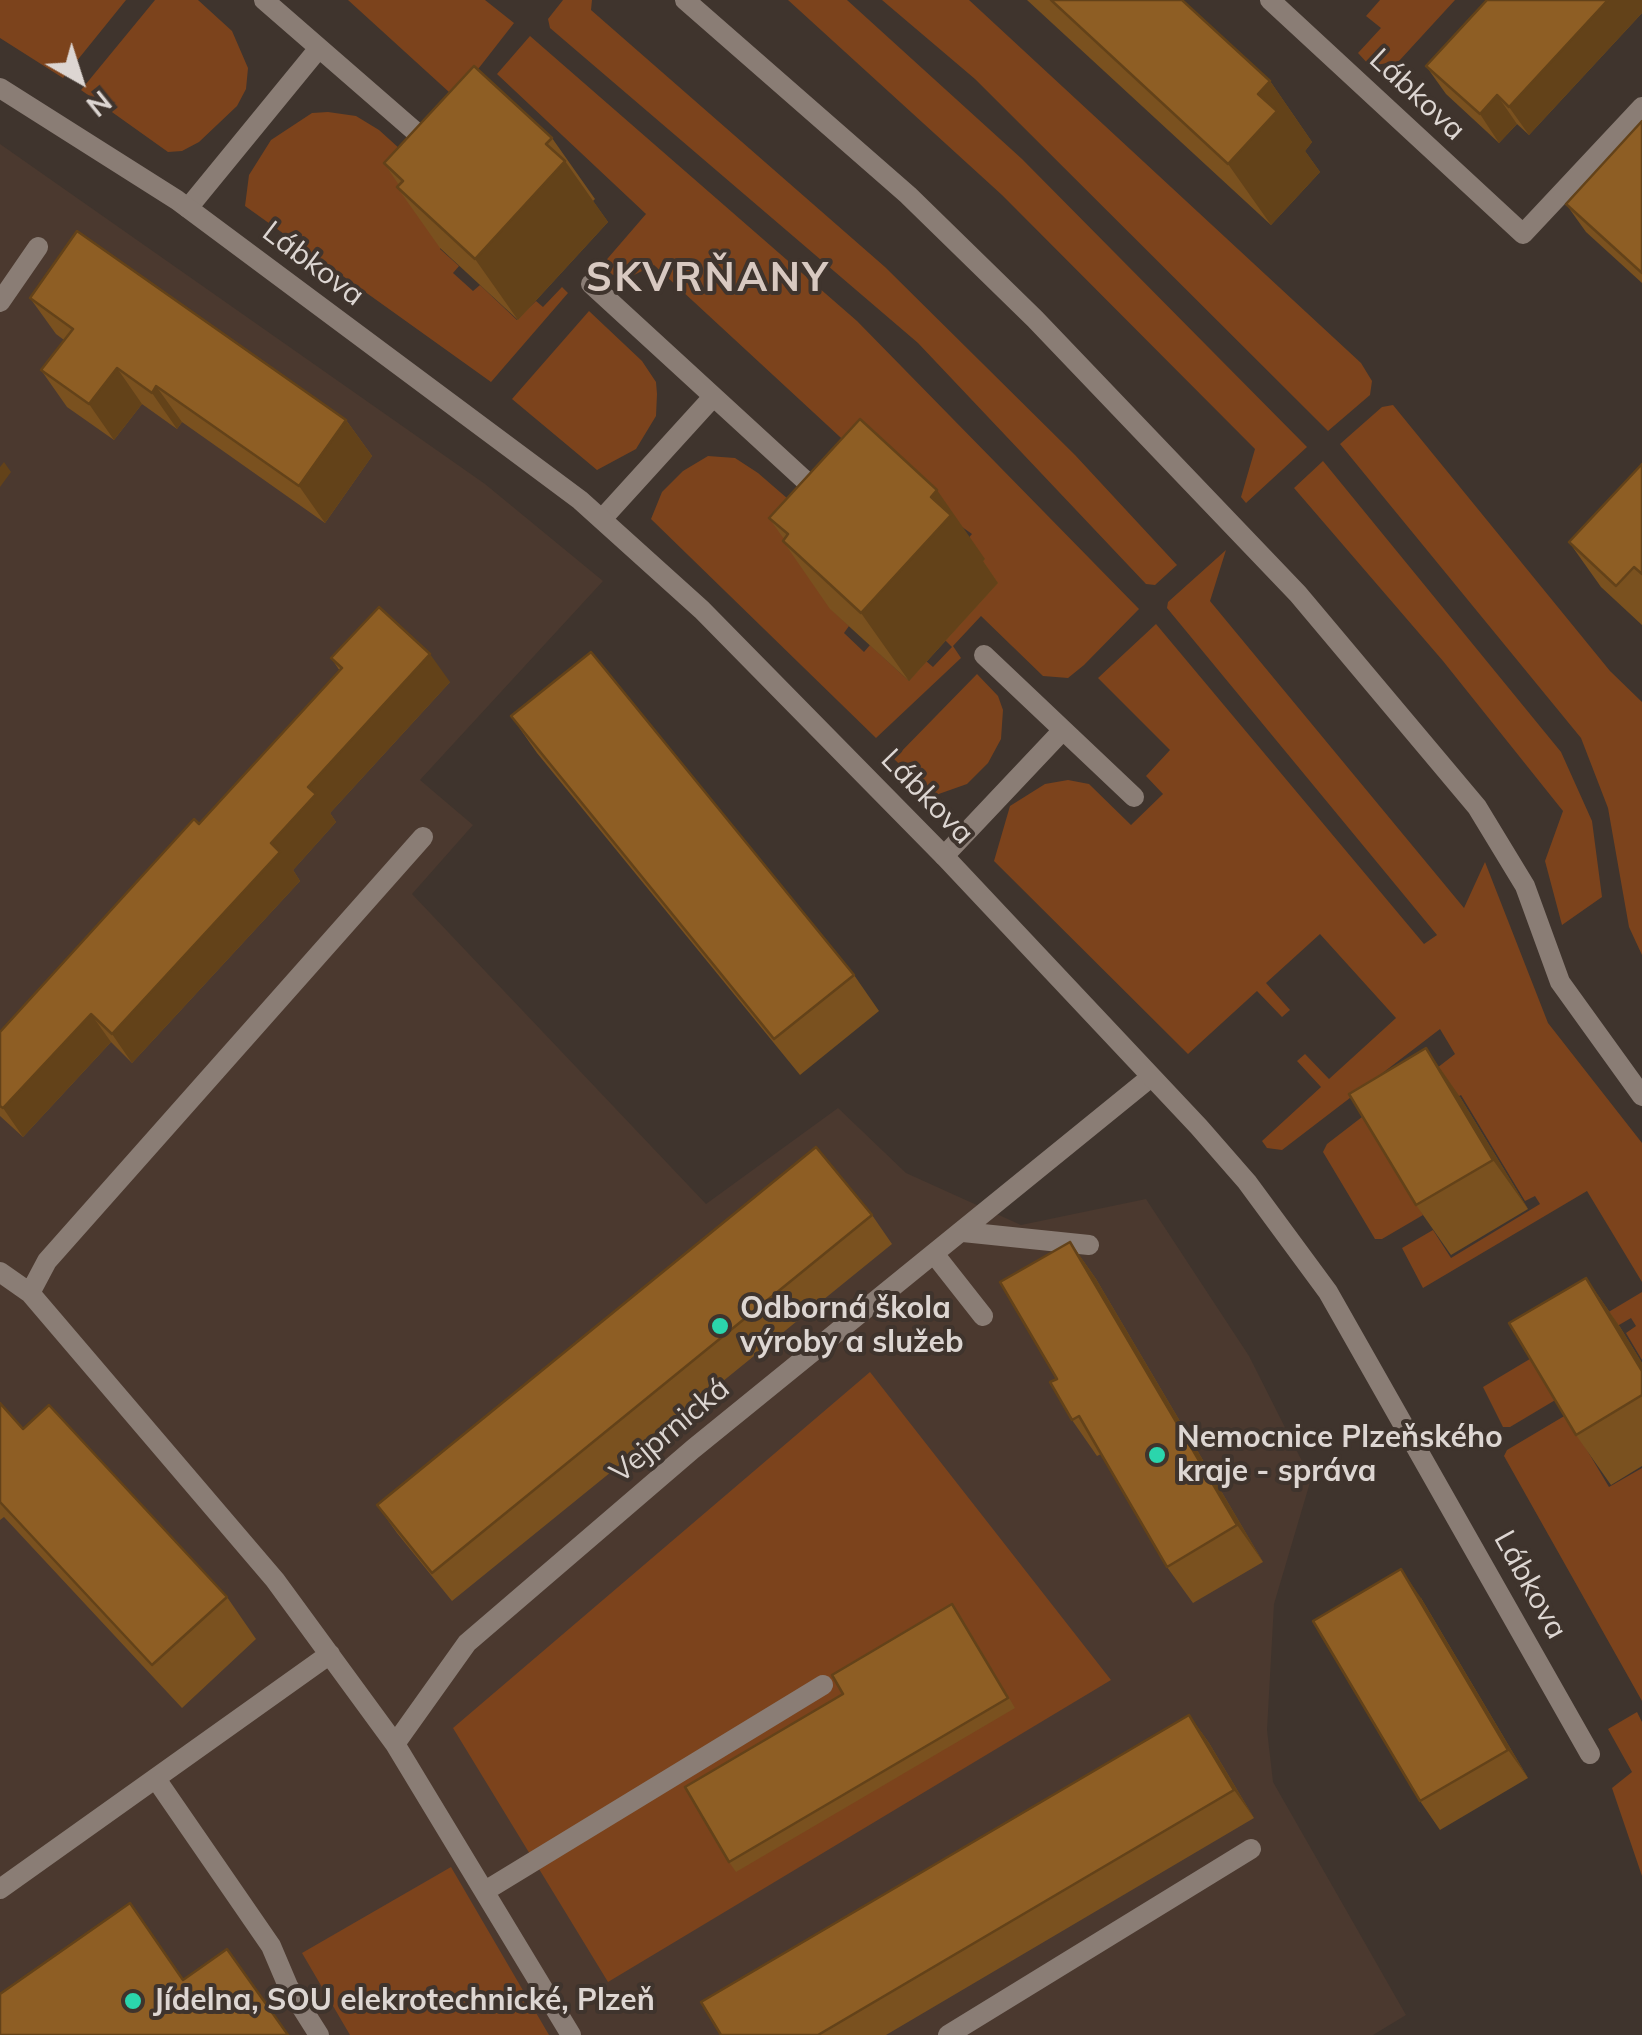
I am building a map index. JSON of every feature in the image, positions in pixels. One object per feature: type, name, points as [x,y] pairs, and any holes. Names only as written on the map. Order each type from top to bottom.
[{"type":"street","points":[[264,0],[438,152]]},
{"type":"street","points":[[685,0],[908,195],[1048,332],[1298,594],[1478,807],[1525,886],[1560,982],[1642,1096]]},
{"type":"street","name":"Lábkova","points":[[1270,0],[1523,234],[1642,107]]},
{"type":"street","points":[[188,208],[319,48]]},
{"type":"street","name":"Lábkova","points":[[0,88],[188,208],[602,520],[702,610],[944,856],[1247,1182],[1328,1292],[1590,1754]]},
{"type":"street","points":[[0,302],[38,247]]},
{"type":"street","points":[[592,284],[832,505]]},
{"type":"street","points":[[602,520],[714,397]]},
{"type":"street","points":[[984,655],[1134,797]]},
{"type":"street","points":[[944,856],[1064,730]]},
{"type":"street","points":[[30,1293],[47,1261],[424,838]]},
{"type":"street","name":"Vejprnická","points":[[395,1744],[467,1643],[693,1448],[1151,1077]]},
{"type":"street","points":[[963,1232],[1089,1245]]},
{"type":"street","points":[[935,1255],[983,1316]]},
{"type":"street","points":[[0,1272],[30,1293],[275,1580],[395,1744],[570,2035]]},
{"type":"street","points":[[0,1889],[330,1654]]},
{"type":"street","points":[[486,1891],[822,1685]]},
{"type":"street","points":[[156,1779],[271,1946],[288,1986],[319,2035]]},
{"type":"street","points":[[948,2035],[1251,1849]]},
{"type":"shaded area","points":[[0,0],[126,0],[63,78],[0,38]]},
{"type":"shaded area","points":[[155,0],[198,0],[232,31],[248,68],[246,89],[237,106],[199,142],[182,151],[168,152],[81,90]]},
{"type":"shaded area","points":[[348,0],[485,0],[514,23],[436,123],[438,105],[449,92]]},
{"type":"shaded area","points":[[563,0],[592,0],[591,10],[885,267],[1075,455],[1177,565],[1155,585],[1146,584],[918,343],[550,28],[548,19]]},
{"type":"shaded area","points":[[788,0],[847,0],[1022,159],[1307,447],[1246,503],[1241,497],[1255,449],[1002,195]]},
{"type":"shaded area","points":[[882,0],[969,0],[1361,363],[1372,381],[1370,395],[1328,431],[975,79]]},
{"type":"shaded area","points":[[1380,0],[1455,0],[1399,61],[1370,66],[1358,53],[1381,28],[1366,16]]},
{"type":"shaded area","points":[[530,36],[857,321],[1139,609],[1084,665],[1068,678],[1043,676],[981,616],[953,646],[961,658],[876,738],[651,519],[662,492],[683,471],[708,456],[735,458],[758,473],[848,551],[831,609],[849,626],[844,633],[864,652],[870,645],[909,681],[926,661],[933,667],[952,647],[945,640],[984,559],[966,541],[972,534],[853,449],[654,265],[628,278],[613,275],[602,265],[646,214],[497,74]]},
{"type":"shaded area","points":[[312,113],[356,116],[379,130],[453,197],[440,249],[459,266],[453,273],[473,291],[480,285],[517,320],[536,301],[543,307],[562,287],[568,293],[491,382],[245,206],[249,175],[271,140]]},
{"type":"shaded area","points":[[0,144],[485,484],[603,581],[420,780],[473,825],[412,894],[706,1204],[838,1108],[906,1173],[1021,1225],[1146,1199],[1249,1356],[1311,1479],[1274,1604],[1267,1730],[1273,1782],[1406,2015],[1373,2035],[0,2035]]},
{"type":"shaded area","points":[[589,311],[642,361],[656,382],[657,394],[656,416],[636,449],[597,470],[512,399]]},
{"type":"shaded area","points":[[1393,405],[1610,671],[1642,702],[1642,955],[1629,927],[1608,808],[1581,738],[1340,444],[1382,407]]},
{"type":"shaded area","points":[[1323,461],[1561,752],[1592,821],[1602,897],[1562,925],[1545,861],[1563,811],[1443,661],[1294,488]]},
{"type":"shaded area","points":[[1226,550],[1210,601],[1464,908],[1485,862],[1548,1023],[1642,1143],[1642,1282],[1587,1191],[1423,1288],[1402,1248],[1433,1230],[1451,1258],[1540,1204],[1535,1196],[1525,1201],[1461,1095],[1381,1142],[1423,1215],[1382,1239],[1375,1239],[1323,1152],[1327,1144],[1432,1063],[1437,1068],[1455,1054],[1440,1029],[1282,1150],[1267,1148],[1262,1141],[1321,1087],[1297,1061],[1305,1054],[1329,1079],[1396,1018],[1320,934],[1266,983],[1290,1010],[1282,1017],[1257,991],[1188,1054],[994,861],[1010,806],[1045,784],[1068,780],[1089,784],[1131,825],[1163,794],[1146,776],[1170,750],[1098,678],[1156,624],[1424,944],[1437,935],[1167,608],[1168,602]]},
{"type":"shaded area","points":[[977,674],[998,696],[1003,710],[1001,739],[988,763],[967,784],[933,796],[894,759]]},
{"type":"shaded area","points":[[1642,1292],[1642,1360],[1626,1333],[1636,1326],[1631,1318],[1540,1371],[1557,1399],[1510,1427],[1503,1427],[1483,1387]]},
{"type":"shaded area","points":[[870,1372],[1111,1680],[608,1982],[453,1728]]},
{"type":"shaded area","points":[[1566,1415],[1609,1487],[1642,1468],[1642,1701],[1504,1456],[1507,1450]]},
{"type":"shaded area","points":[[1637,1712],[1642,1722],[1642,1876],[1612,1788],[1632,1772],[1608,1729]]},
{"type":"shaded area","points":[[451,1867],[549,2035],[350,2035],[302,1953]]},
{"type":"building","points":[[1051,0],[1182,0],[1270,81],[1258,94],[1277,111],[1228,164]]},
{"type":"building","points":[[1487,0],[1608,0],[1509,107],[1497,95],[1480,114],[1426,66]]},
{"type":"building","points":[[474,66],[552,138],[546,144],[565,161],[475,259],[397,187],[403,181],[384,163]]},
{"type":"building","points":[[1642,121],[1642,273],[1566,204]]},
{"type":"building","points":[[77,231],[346,420],[299,486],[156,386],[152,393],[117,368],[89,404],[41,370],[73,329],[30,298]]},
{"type":"building","points":[[860,419],[937,490],[931,497],[951,515],[861,613],[783,541],[788,534],[769,518]]},
{"type":"building","points":[[1642,464],[1642,574],[1634,567],[1616,586],[1569,542]]},
{"type":"building","points":[[379,607],[430,654],[308,787],[316,794],[271,843],[280,852],[112,1034],[91,1014],[3,1108],[0,1106],[0,1032],[194,819],[199,824],[342,668],[331,658]]},
{"type":"building","points":[[591,652],[854,975],[774,1039],[511,716]]},
{"type":"building","points":[[1426,1048],[1493,1160],[1416,1205],[1349,1094]]},
{"type":"building","name":"Odborná škola výroby a služeb","points":[[816,1147],[872,1215],[432,1573],[377,1505]]},
{"type":"building","points":[[1070,1242],[1237,1525],[1167,1567],[1079,1416],[1072,1420],[1050,1382],[1057,1379],[1000,1282]]},
{"type":"building","points":[[1586,1278],[1642,1371],[1642,1395],[1576,1435],[1509,1323]]},
{"type":"building","points":[[0,1403],[23,1429],[49,1405],[227,1597],[152,1665],[0,1502]]},
{"type":"building","points":[[1401,1569],[1508,1750],[1420,1801],[1313,1621]]},
{"type":"building","points":[[952,1604],[1008,1698],[729,1862],[685,1787],[843,1694],[832,1675]]},
{"type":"building","points":[[1189,1715],[1234,1790],[818,2035],[721,2035],[701,2002]]},
{"type":"building","points":[[130,1903],[183,1980],[227,1949],[288,2035],[0,2035],[0,1994]]},
{"type":"place","name":"Odborná škola výroby a služeb","points":[[720,1326]]},
{"type":"place","name":"Nemocnice Plzeňského kraje - správa","points":[[1157,1455]]},
{"type":"place","name":"Jídelna, SOU elekrotechnické, Plzeň","points":[[133,2001]]},
{"type":"district","name":"SKVRŇANY","points":[[708,279]]}]
